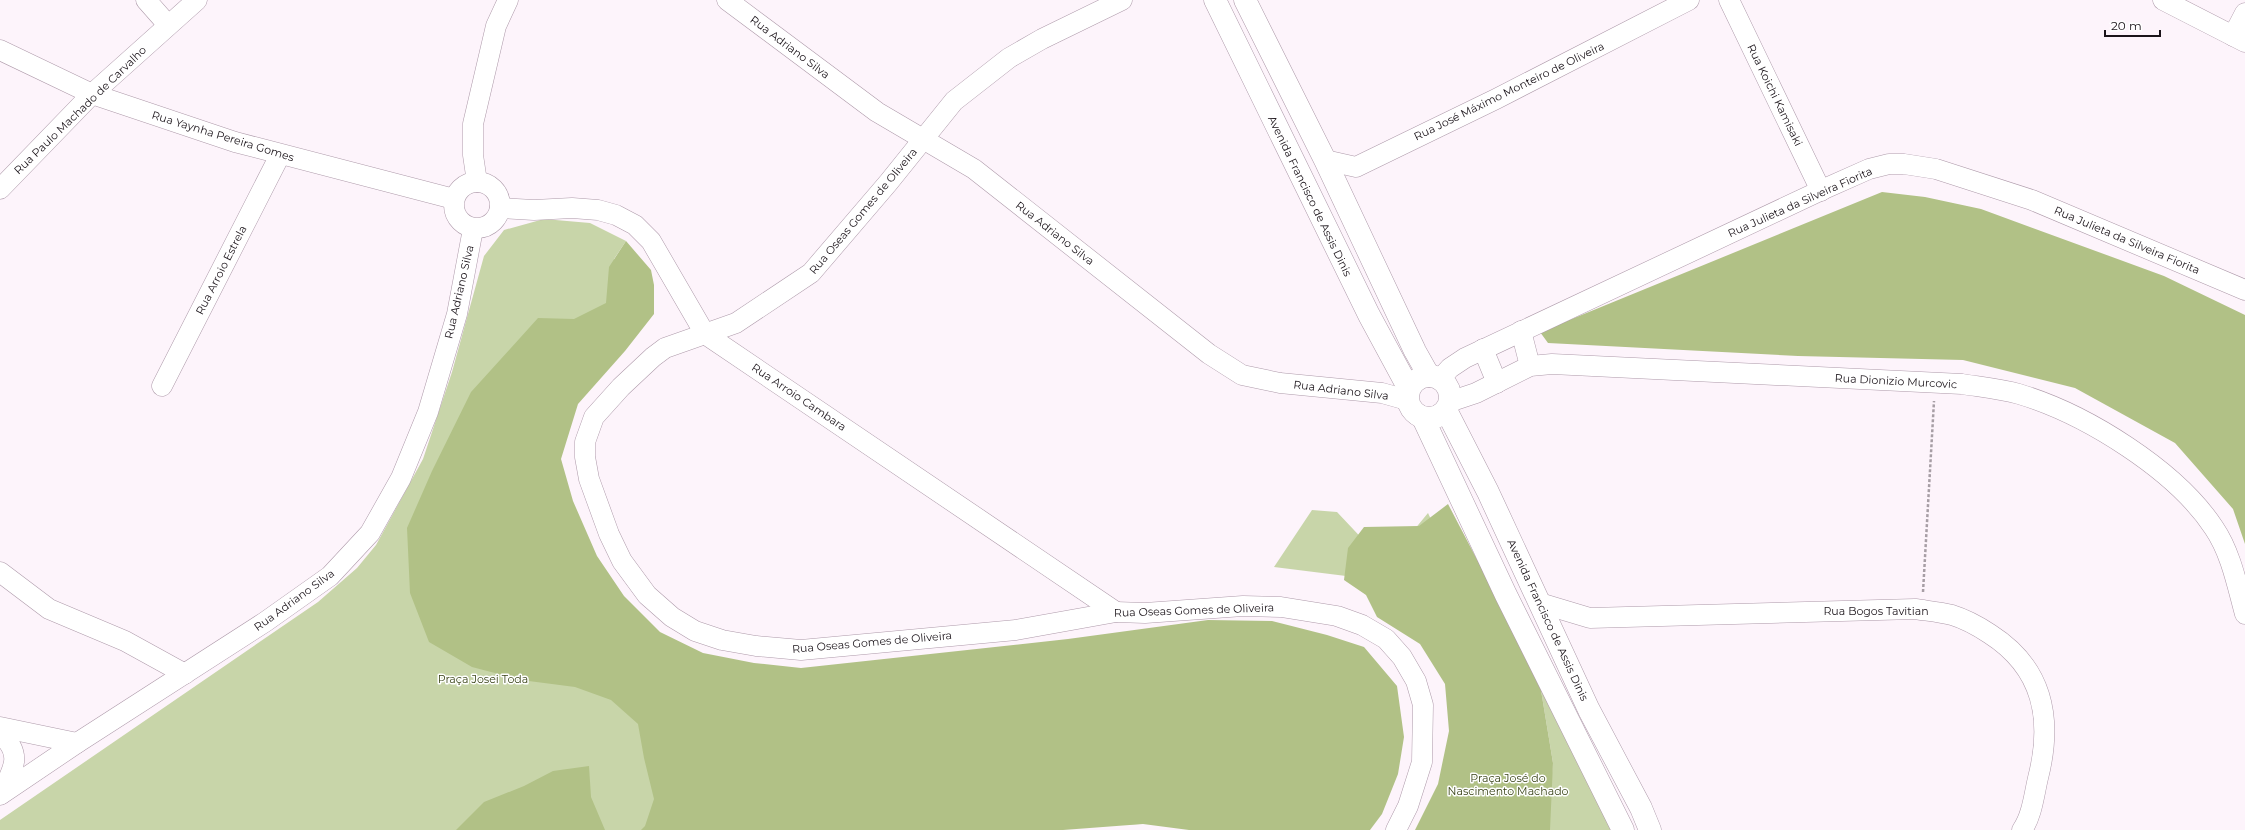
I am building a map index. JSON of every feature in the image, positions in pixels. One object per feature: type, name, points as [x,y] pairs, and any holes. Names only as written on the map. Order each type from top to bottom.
[{"type":"main road","name":"Avenida Francisco de Assis Dinis","points":[[1215,0],[1408,395]]},
{"type":"main road","points":[[1245,0],[1325,160],[1415,351],[1434,378],[1446,386],[1449,393],[1447,406],[1436,418],[1423,418],[1412,412],[1408,395],[1417,380],[1434,378]]},
{"type":"main road","name":"Avenida Francisco de Assis Dinis","points":[[1447,406],[1589,710],[1641,808],[1650,830]]},
{"type":"main road","points":[[1423,418],[1506,595],[1623,830]]},
{"type":"street","points":[[146,0],[168,25]]},
{"type":"street","name":"Rua Paulo Machado de Carvalho","points":[[0,189],[92,94],[197,0]]},
{"type":"street","points":[[477,182],[473,155],[473,124],[496,26],[508,0]]},
{"type":"street","name":"Rua Adriano Silva","points":[[727,0],[877,112],[974,169],[1209,354],[1242,375],[1280,383],[1408,395]]},
{"type":"street","name":"Rua Oseas Gomes de Oliveira","points":[[1122,0],[1009,58],[954,100],[923,140],[811,273],[736,323],[665,348],[653,357],[621,387],[594,417],[585,442],[585,457],[589,479],[609,534],[622,561],[647,595],[672,617],[695,631],[722,640],[756,646],[801,650],[1016,630],[1116,612],[1145,613],[1243,606],[1281,607],[1337,616],[1362,625],[1386,639],[1402,657],[1416,681],[1423,704],[1422,762],[1408,806],[1396,830]]},
{"type":"street","name":"Rua José Máximo Monteiro de Oliveira","points":[[1325,160],[1356,167],[1496,99],[1690,0]]},
{"type":"street","name":"Rua Koichi Kamisaki","points":[[1729,0],[1821,191]]},
{"type":"street","points":[[2163,0],[2239,39],[2245,13]]},
{"type":"street","name":"Rua Yaynha Pereira Gomes","points":[[0,50],[92,94],[234,142],[454,199]]},
{"type":"street","name":"Rua Arroio Estrela","points":[[162,386],[280,154]]},
{"type":"street","name":"Rua Julieta da Silveira Fiorita","points":[[1434,378],[1465,358],[1521,331],[1869,169],[1889,164],[1904,164],[1930,168],[2032,200],[2245,290]]},
{"type":"street","points":[[477,182],[489,186],[497,195],[500,208],[495,219],[486,227],[473,229],[461,223],[454,212],[454,199],[463,187],[477,182]]},
{"type":"street","name":"Rua Arroio Cambara","points":[[500,208],[534,210],[572,208],[598,210],[616,214],[635,225],[651,241],[705,334],[1116,612]]},
{"type":"street","name":"Rua Adriano Silva","points":[[0,795],[77,743],[265,622],[330,576],[370,533],[401,478],[428,412],[457,314],[473,229]]},
{"type":"street","points":[[1521,331],[1530,366]]},
{"type":"street","points":[[1483,349],[1497,383]]},
{"type":"street","name":"Rua Dionizio Murcovic","points":[[1447,406],[1530,366],[1552,364],[1935,382],[1994,388],[2019,394],[2082,420],[2126,446],[2155,467],[2192,501],[2215,529],[2228,557],[2245,614]]},
{"type":"street","points":[[0,572],[49,609],[124,641],[185,674]]},
{"type":"street","name":"Rua Bogos Tavitian","points":[[1540,603],[1590,618],[1922,610],[1952,615],[1977,626],[1997,638],[2015,652],[2037,686],[2044,710],[2042,764],[2031,808],[2022,830]]},
{"type":"street","points":[[0,727],[77,743]]},
{"type":"street","points":[[0,732],[14,750],[15,758],[12,770],[0,795]]},
{"type":"path","points":[[1922,610],[1935,382]]},
{"type":"green space","points":[[1882,192],[1925,197],[1981,209],[2164,276],[2245,315],[2245,544],[2233,509],[2175,443],[2075,388],[1963,360],[1798,356],[1548,343],[1540,332]]},
{"type":"green space","name":"Praça Josei Toda","points":[[544,219],[590,223],[626,241],[614,259],[635,287],[559,412],[563,507],[643,636],[1192,822],[982,830],[0,830],[0,820],[318,602],[357,568],[376,545],[423,459],[452,372],[484,256],[504,230]]},
{"type":"green space","name":"Praça Josei Toda","points":[[626,241],[651,270],[654,285],[654,314],[625,351],[578,404],[561,459],[573,501],[597,556],[624,596],[660,632],[703,653],[754,663],[801,668],[1068,639],[1208,620],[1272,621],[1327,635],[1364,647],[1397,686],[1404,737],[1398,774],[1382,814],[1370,830],[1189,830],[1143,824],[1063,830],[641,830],[645,826],[654,799],[644,758],[638,724],[611,700],[575,687],[521,680],[472,667],[429,642],[410,593],[407,528],[432,471],[471,392],[538,318],[574,319],[606,303],[609,267]]},
{"type":"green space","points":[[1448,504],[1539,678],[1553,763],[1550,830],[1415,830],[1438,784],[1449,731],[1445,684],[1420,644],[1377,617],[1366,595],[1344,580],[1348,548],[1364,527],[1419,526]]},
{"type":"green space","name":"Praça José do Nascimento Machado","points":[[1312,510],[1337,512],[1386,564],[1428,513],[1552,773],[1553,763],[1539,678],[1613,830],[1445,830],[1456,660],[1346,576],[1274,567]]},
{"type":"green space","points":[[589,766],[591,797],[605,830],[456,830],[484,802],[524,786],[553,771]]}]
